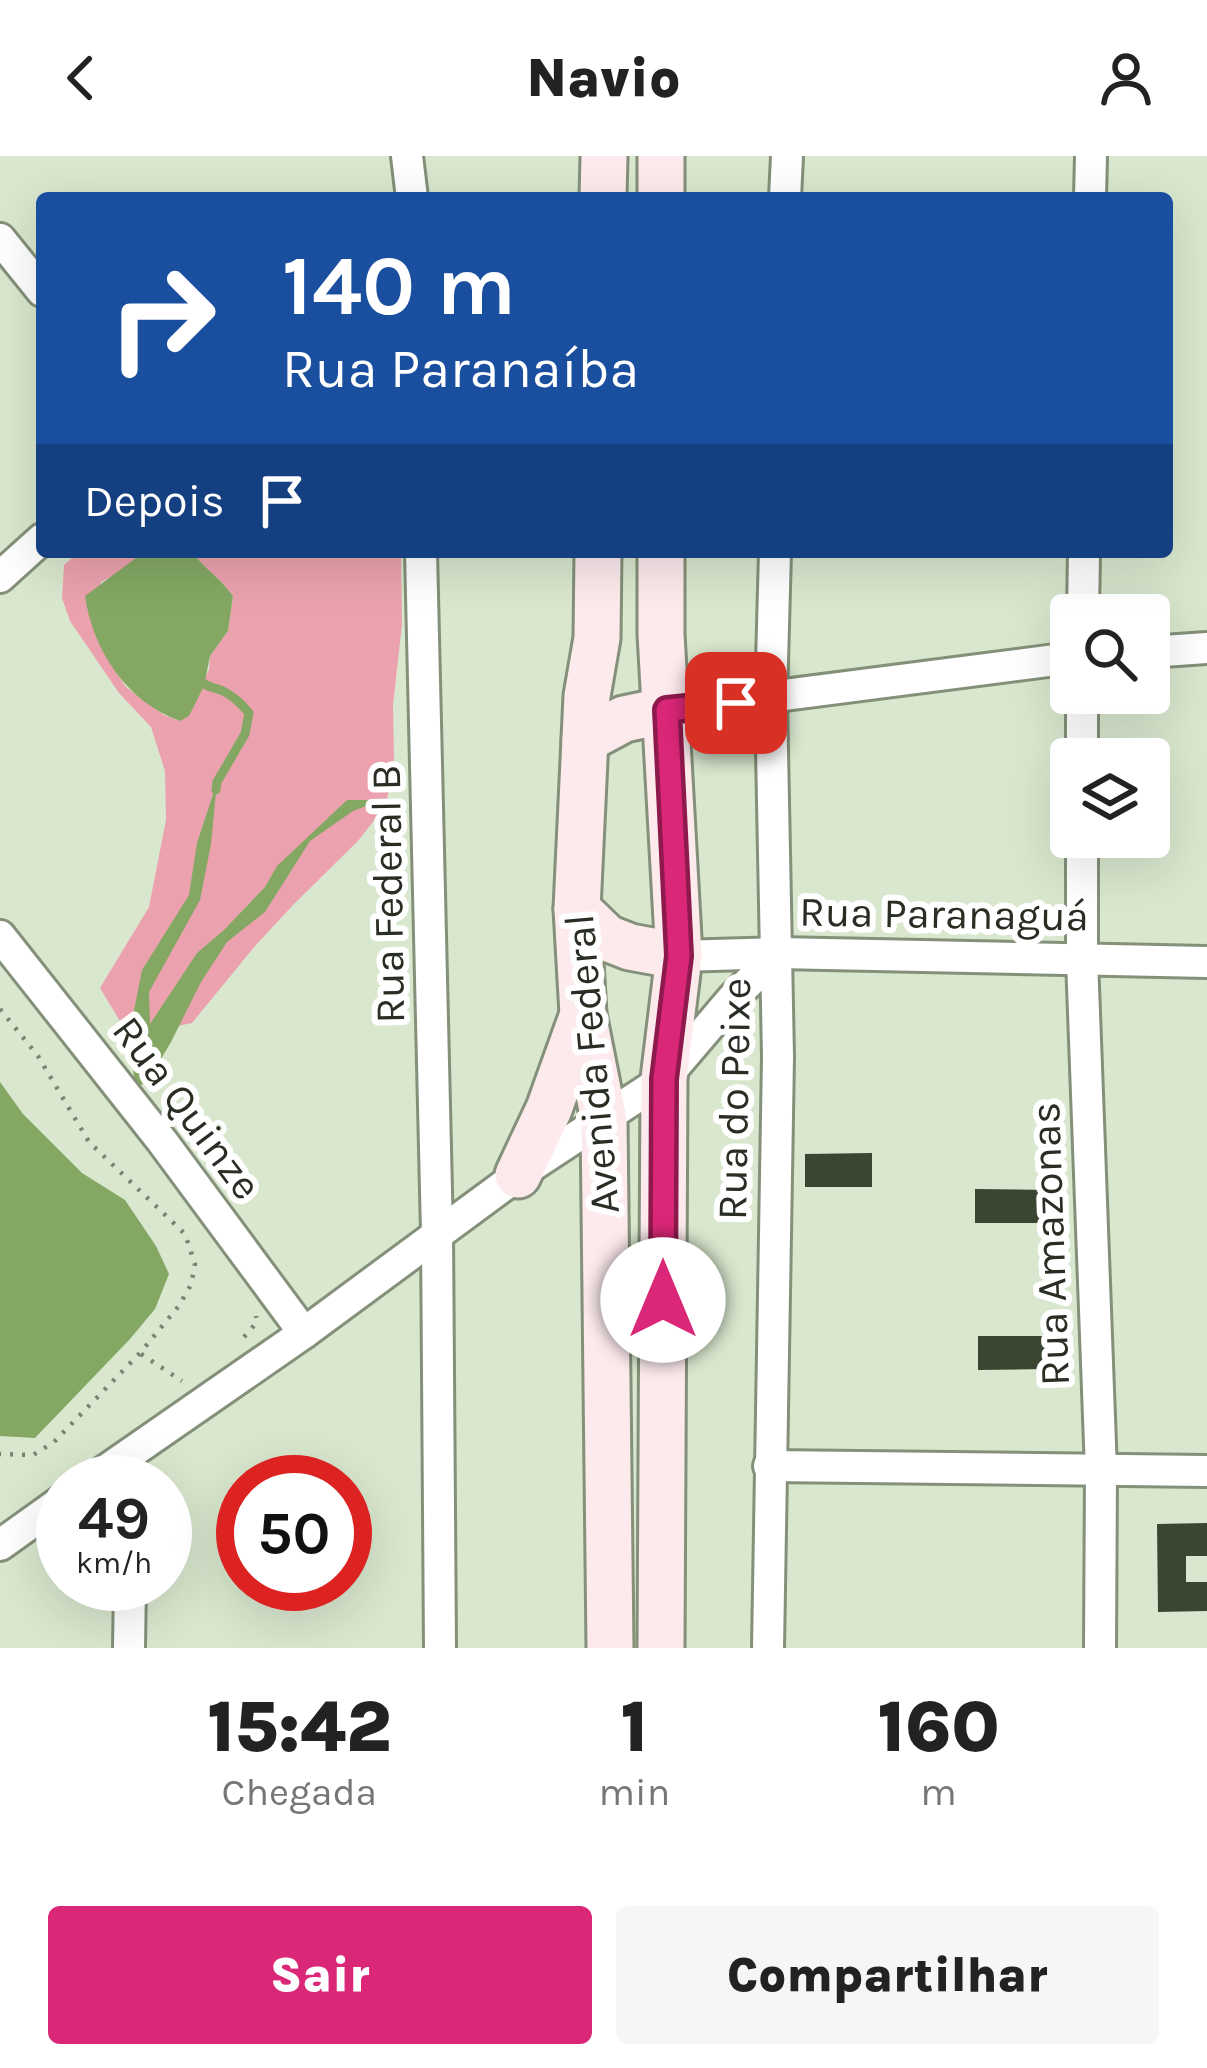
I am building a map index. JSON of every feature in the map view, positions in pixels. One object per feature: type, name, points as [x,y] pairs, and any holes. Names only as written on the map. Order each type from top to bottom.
[{"type":"main road","points":[[603,192],[604,156]]},
{"type":"main road","points":[[661,156],[661,192]]},
{"type":"main road","name":"Avenida Federal","points":[[598,558],[597,638],[587,696],[577,909],[583,1014],[604,1120],[610,1648]]},
{"type":"main road","name":"Avenida Federal","points":[[661,558],[679,956],[664,1079],[661,1648]]},
{"type":"main road","points":[[585,740],[624,719],[667,710]]},
{"type":"main road","points":[[577,909],[607,938],[679,956]]},
{"type":"main road","points":[[518,1175],[549,1109],[583,1014]]},
{"type":"main road","points":[[608,1522],[662,1522]]},
{"type":"street","points":[[407,156],[411,192]]},
{"type":"street","points":[[785,192],[787,156]]},
{"type":"street","points":[[1090,192],[1091,156]]},
{"type":"street","points":[[0,239],[36,284]]},
{"type":"street","points":[[0,577],[36,544]]},
{"type":"street","name":"Rua Federal B","points":[[421,558],[437,1233],[440,1648]]},
{"type":"street","name":"Rua do Peixe","points":[[768,1648],[778,1057],[771,699],[775,558]]},
{"type":"street","points":[[1083,594],[1084,558]]},
{"type":"street","points":[[1170,651],[1207,648]]},
{"type":"street","points":[[667,710],[1050,661]]},
{"type":"street","name":"Rua Amazonas","points":[[1082,858],[1100,1471],[1100,1648]]},
{"type":"street","name":"Rua Quinze","points":[[0,937],[162,1141],[304,1333]]},
{"type":"street","points":[[146,1455],[437,1233],[664,1079],[778,953]]},
{"type":"street","name":"Rua Paranaguá","points":[[679,956],[778,953],[1207,962]]},
{"type":"street","points":[[770,1466],[1207,1471]]},
{"type":"street","points":[[0,1545],[36,1519]]},
{"type":"street","points":[[129,1648],[130,1611]]},
{"type":"path","points":[[0,1009],[38,1056],[89,1142],[185,1234],[195,1264],[191,1285],[178,1307],[54,1442],[34,1455],[0,1454]]},
{"type":"path","points":[[243,1339],[256,1322],[256,1300]]},
{"type":"path","points":[[140,1353],[183,1382]]},
{"type":"shaded area","points":[[72,558],[137,558],[101,582],[95,634],[126,687],[180,721],[209,670],[210,656],[228,631],[233,596],[198,558],[401,558],[394,761],[386,805],[358,841],[255,946],[192,1023],[129,1036],[100,988],[149,907],[166,820],[165,771],[151,727],[119,693],[70,621],[62,598],[64,565]]},
{"type":"shaded area","points":[[136,558],[198,558],[233,596],[228,631],[210,656],[204,686],[189,716],[180,721],[129,688],[105,655],[85,596]]},
{"type":"shaded area","points":[[217,782],[200,900],[149,992],[150,1024],[197,953],[265,887],[277,866],[347,800],[382,800],[353,811],[310,841],[265,912],[227,942],[148,1081],[139,1086],[129,1036],[142,970],[189,895],[197,843]]},
{"type":"shaded area","points":[[0,1082],[23,1114],[82,1173],[125,1200],[169,1274],[155,1309],[35,1438],[0,1436]]},
{"type":"building","points":[[872,1153],[872,1187],[805,1187],[805,1154]]},
{"type":"building","points":[[975,1189],[1051,1190],[1050,1223],[975,1223]]},
{"type":"building","points":[[978,1336],[1046,1336],[1045,1369],[978,1370]]},
{"type":"building","points":[[1207,1523],[1207,1556],[1186,1556],[1186,1582],[1207,1582],[1207,1611],[1158,1612],[1157,1524]]},
{"type":"waterway","points":[[200,681],[231,695],[249,713],[245,734],[216,790]]},
{"type":"route","points":[[663,1300],[664,1079],[679,956],[667,710],[736,703]]}]
